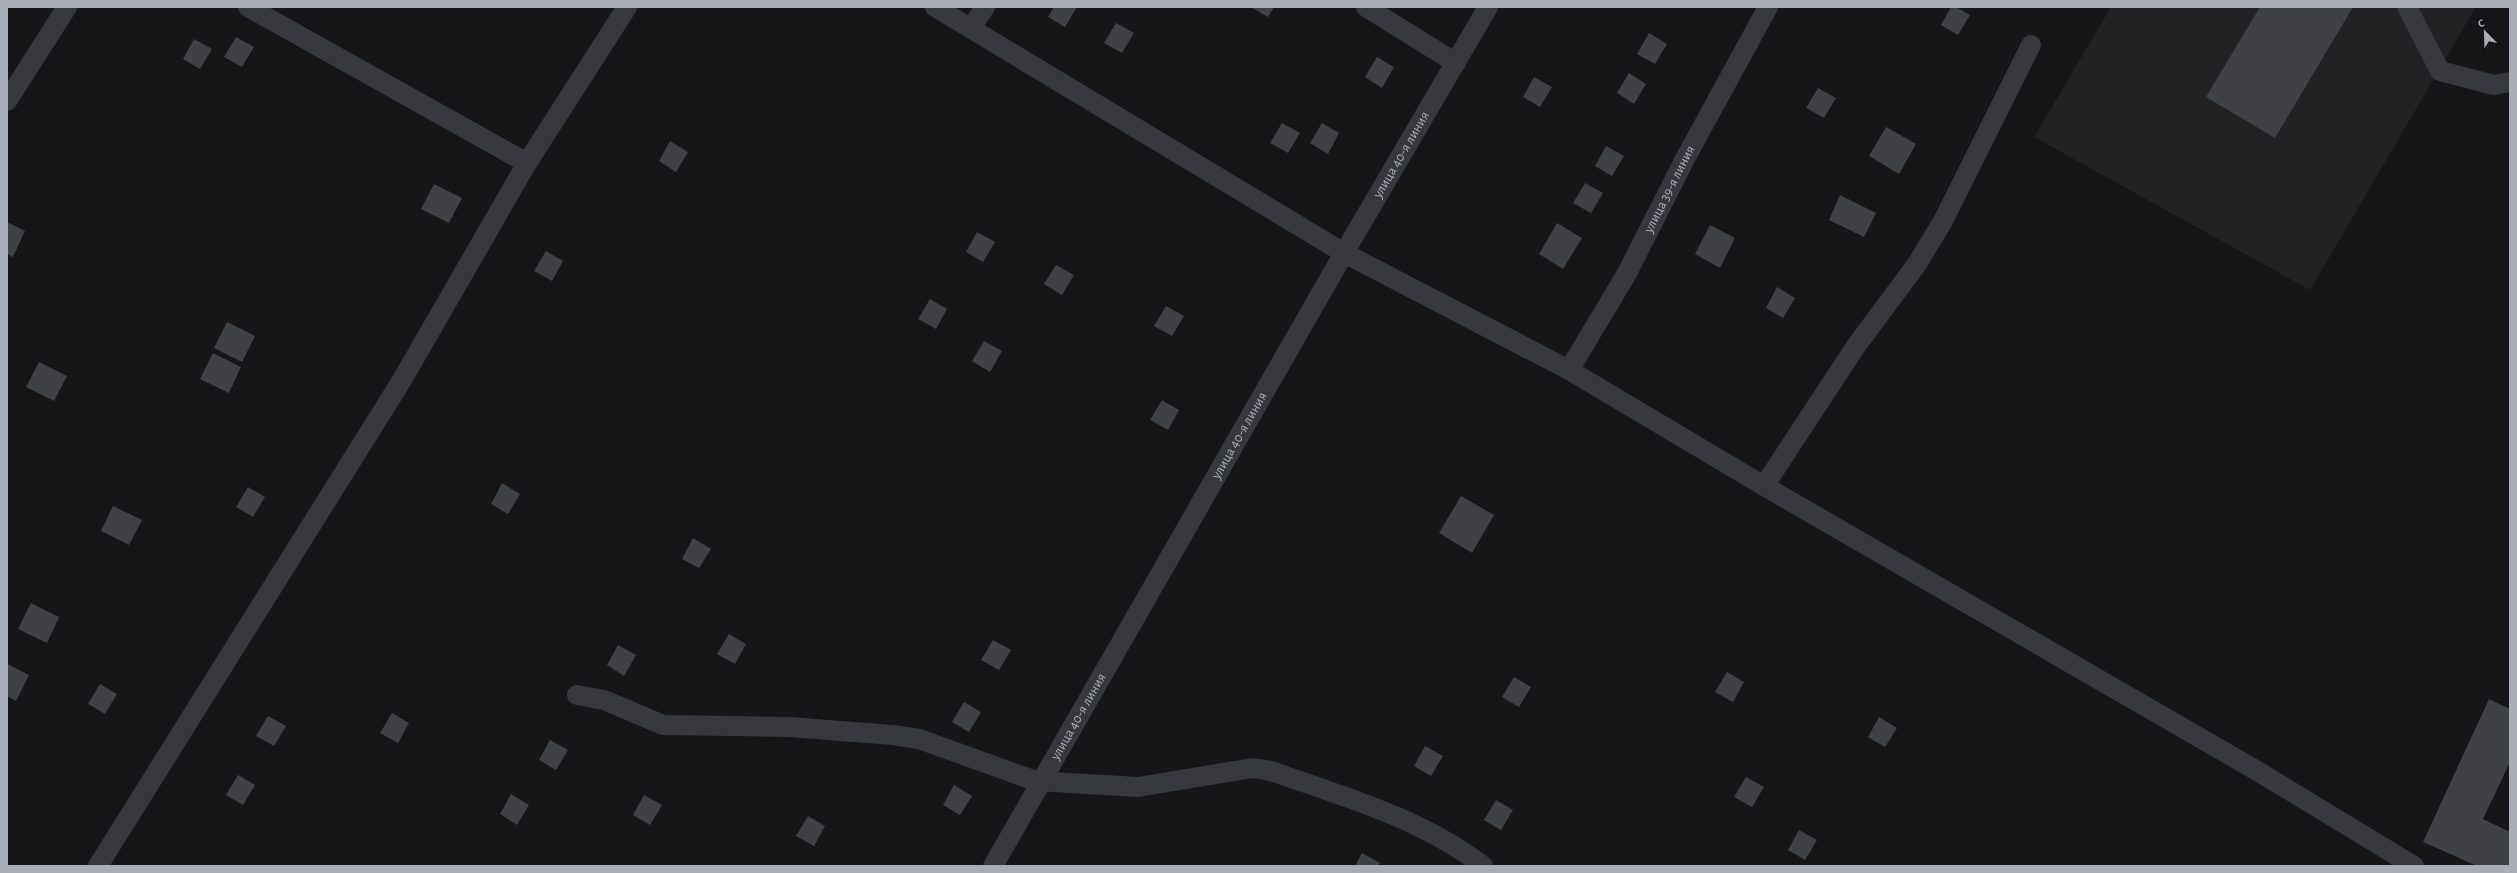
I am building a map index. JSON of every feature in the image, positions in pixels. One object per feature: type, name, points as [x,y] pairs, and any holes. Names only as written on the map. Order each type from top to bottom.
[{"type":"street","points":[[7,101],[67,7]]},
{"type":"street","points":[[248,7],[527,163]]},
{"type":"street","points":[[98,866],[402,380],[527,163],[627,7]]},
{"type":"street","points":[[935,7],[1344,253],[1569,370],[1764,486],[2259,772],[2414,866]]},
{"type":"street","points":[[971,28],[985,7]]},
{"type":"street","points":[[1366,7],[1456,63]]},
{"type":"street","name":"улица 40-я линия","points":[[993,866],[1344,253],[1488,7]]},
{"type":"street","name":"улица 39-я линия","points":[[1569,370],[1626,275],[1686,157],[1768,7]]},
{"type":"street","points":[[2407,7],[2440,71],[2494,85],[2510,82]]},
{"type":"street","points":[[1764,486],[1856,346],[1917,264],[1943,221],[2031,45]]},
{"type":"street","points":[[577,695],[604,700],[663,725],[789,727],[893,735],[919,739],[1041,782],[1138,787],[1253,768],[1271,771],[1404,818],[1466,852],[1483,866]]},
{"type":"shaded area","points":[[2111,7],[2476,7],[2310,290],[2034,137]]},
{"type":"building","points":[[1054,7],[1077,7],[1065,27],[1048,17]]},
{"type":"building","points":[[1251,7],[1274,7],[1268,17]]},
{"type":"building","points":[[1951,7],[1956,7],[1970,15],[1958,35],[1941,25]]},
{"type":"building","points":[[2260,7],[2353,7],[2275,138],[2206,97]]},
{"type":"building","points":[[1116,23],[1134,33],[1122,53],[1104,43]]},
{"type":"building","points":[[1649,33],[1667,44],[1655,64],[1637,54]]},
{"type":"building","points":[[236,37],[254,47],[242,67],[224,57]]},
{"type":"building","points":[[194,39],[212,49],[200,69],[183,59]]},
{"type":"building","points":[[1377,57],[1394,67],[1382,88],[1365,77]]},
{"type":"building","points":[[1629,73],[1646,84],[1634,104],[1617,93]]},
{"type":"building","points":[[1534,77],[1552,87],[1540,107],[1523,97]]},
{"type":"building","points":[[1818,88],[1836,98],[1824,118],[1806,108]]},
{"type":"building","points":[[1282,123],[1300,133],[1288,153],[1270,143]]},
{"type":"building","points":[[1322,123],[1339,133],[1328,154],[1310,143]]},
{"type":"building","points":[[1886,127],[1916,144],[1899,174],[1869,156]]},
{"type":"building","points":[[670,141],[688,152],[676,172],[659,161]]},
{"type":"building","points":[[1606,146],[1624,156],[1612,176],[1595,166]]},
{"type":"building","points":[[1585,183],[1603,193],[1591,213],[1573,203]]},
{"type":"building","points":[[434,184],[462,198],[449,223],[421,209]]},
{"type":"building","points":[[1840,195],[1876,213],[1864,237],[1829,220]]},
{"type":"building","points":[[7,222],[25,231],[13,257],[7,254]]},
{"type":"building","points":[[1557,223],[1582,238],[1563,269],[1539,254]]},
{"type":"building","points":[[1710,225],[1735,238],[1720,268],[1695,254]]},
{"type":"building","points":[[977,232],[995,242],[983,262],[966,252]]},
{"type":"building","points":[[546,251],[563,261],[552,281],[534,271]]},
{"type":"building","points":[[1056,265],[1074,275],[1062,295],[1044,284]]},
{"type":"building","points":[[1777,287],[1795,298],[1783,318],[1766,308]]},
{"type":"building","points":[[930,299],[947,309],[936,329],[918,319]]},
{"type":"building","points":[[1166,306],[1184,316],[1172,336],[1154,326]]},
{"type":"building","points":[[227,322],[255,336],[242,362],[214,348]]},
{"type":"building","points":[[984,341],[1002,351],[990,372],[972,361]]},
{"type":"building","points":[[213,353],[241,367],[229,393],[200,379]]},
{"type":"building","points":[[39,362],[67,376],[54,401],[26,387]]},
{"type":"building","points":[[1162,400],[1179,410],[1168,430],[1150,420]]},
{"type":"building","points":[[502,483],[520,494],[508,514],[491,504]]},
{"type":"building","points":[[248,487],[265,497],[253,517],[236,507]]},
{"type":"building","points":[[1461,496],[1494,515],[1472,553],[1439,533]]},
{"type":"building","points":[[113,506],[142,520],[129,545],[101,531]]},
{"type":"building","points":[[693,538],[711,549],[699,568],[682,559]]},
{"type":"building","points":[[31,603],[59,617],[47,643],[18,629]]},
{"type":"building","points":[[729,634],[746,644],[735,664],[717,654]]},
{"type":"building","points":[[993,640],[1011,650],[999,670],[981,660]]},
{"type":"building","points":[[618,645],[636,655],[624,676],[607,665]]},
{"type":"building","points":[[7,664],[29,675],[16,701],[7,696]]},
{"type":"building","points":[[1727,672],[1744,682],[1733,702],[1715,692]]},
{"type":"building","points":[[1514,677],[1531,687],[1519,707],[1502,697]]},
{"type":"building","points":[[100,684],[117,694],[105,714],[88,704]]},
{"type":"building","points":[[2489,699],[2510,709],[2510,762],[2483,819],[2510,832],[2510,866],[2477,866],[2423,842]]},
{"type":"building","points":[[964,702],[981,712],[969,732],[952,722]]},
{"type":"building","points":[[392,713],[409,723],[398,743],[380,733]]},
{"type":"building","points":[[268,716],[286,726],[274,746],[256,736]]},
{"type":"building","points":[[1879,717],[1897,728],[1885,747],[1868,737]]},
{"type":"building","points":[[550,740],[568,750],[556,770],[539,760]]},
{"type":"building","points":[[1425,746],[1443,756],[1431,776],[1414,766]]},
{"type":"building","points":[[238,775],[255,785],[243,805],[226,795]]},
{"type":"building","points":[[1746,777],[1764,787],[1752,807],[1734,797]]},
{"type":"building","points":[[954,785],[972,796],[960,815],[943,805]]},
{"type":"building","points":[[511,794],[529,805],[517,825],[500,814]]},
{"type":"building","points":[[644,795],[662,805],[650,825],[633,815]]},
{"type":"building","points":[[1496,800],[1513,810],[1501,830],[1484,820]]},
{"type":"building","points":[[808,816],[825,826],[814,846],[796,836]]},
{"type":"building","points":[[1799,830],[1817,840],[1805,860],[1788,850]]},
{"type":"building","points":[[1362,853],[1380,863],[1378,866],[1355,866]]}]
